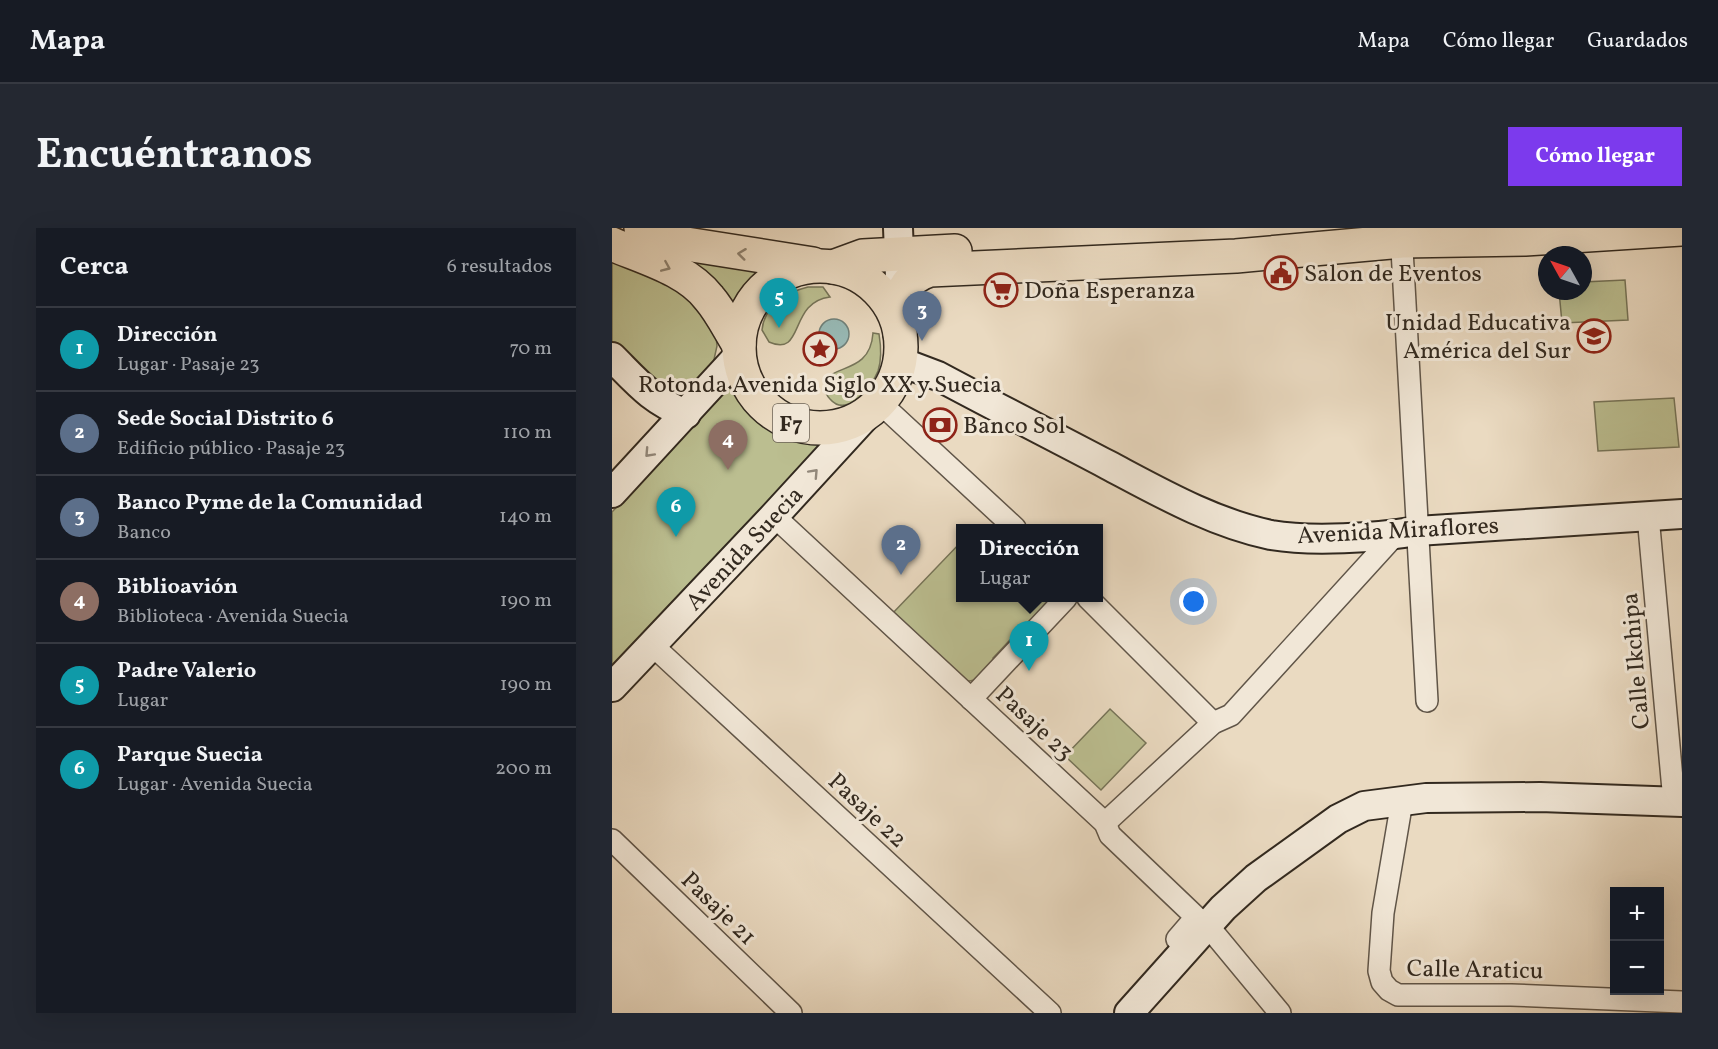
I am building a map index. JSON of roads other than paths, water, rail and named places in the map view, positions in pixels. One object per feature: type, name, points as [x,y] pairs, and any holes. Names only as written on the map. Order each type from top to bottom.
[{"type":"highway","points":[[641,228],[686,244],[827,266],[854,273],[878,290],[892,309],[900,348]]},
{"type":"highway","points":[[739,350],[744,320],[749,308],[765,288],[785,274],[863,256],[898,241],[1125,243],[1337,228]]},
{"type":"highway","points":[[901,300],[908,283],[922,272],[930,270],[1236,256],[1401,234],[1525,239],[1682,229]]},
{"type":"highway","name":"F7","points":[[612,244],[682,275],[698,285],[709,297],[739,350],[746,380],[759,400],[777,416],[788,422],[812,428],[837,426],[860,417],[877,405],[897,375],[901,300]]},
{"type":"street","points":[[1401,234],[1406,533],[1427,701]]},
{"type":"street","points":[[898,241],[901,300]]},
{"type":"street","name":"Avenida Miraflores","points":[[900,348],[938,376],[1175,500],[1233,524],[1272,535],[1312,538],[1682,514]]},
{"type":"street","points":[[612,493],[686,414],[739,350]]},
{"type":"street","points":[[612,357],[653,398],[686,414]]},
{"type":"street","points":[[877,405],[1011,524]]},
{"type":"street","name":"Avenida Suecia","points":[[612,687],[877,405]]},
{"type":"street","name":"Pasaje 23","points":[[774,516],[1105,823],[1110,835],[1196,917],[1164,954],[1154,985]]},
{"type":"street","name":"Calle Ikchipa","points":[[1648,516],[1678,802]]},
{"type":"street","points":[[1105,823],[1213,723],[1231,715],[1406,533]]},
{"type":"street","points":[[971,699],[1061,602]]},
{"type":"street","points":[[1093,602],[1213,723]]},
{"type":"street","name":"Pasaje 22","points":[[652,645],[1050,1013]]},
{"type":"street","points":[[1129,1013],[1223,908],[1256,878],[1338,819],[1364,806],[1426,798],[1540,797],[1678,802]]},
{"type":"street","name":"Calle Araticu","points":[[1402,801],[1383,913],[1379,971],[1382,982],[1389,990],[1398,995],[1448,1004],[1510,996],[1682,1002]]},
{"type":"street","name":"Pasaje 21","points":[[612,840],[791,1013]]},
{"type":"street","points":[[1208,926],[1280,1013]]},
{"type":"street","points":[[1682,990],[1682,1013]]},
{"type":"water","points":[[834,319],[845,323],[849,334],[845,345],[834,349],[823,345],[819,334],[823,323]]},
{"type":"place","name":"Salon de Eventos","points":[[1281,273]]},
{"type":"place","name":"Doña Esperanza","points":[[1001,290]]},
{"type":"place","name":"Padre Valerio","points":[[779,328]]},
{"type":"place","name":"Unidad Educativa América del Sur","points":[[1594,336]]},
{"type":"place","name":"Banco Pyme de la Comunidad","points":[[922,341]]},
{"type":"place","name":"Rotonda Avenida Siglo XX y Suecia","points":[[820,349]]},
{"type":"place","name":"Banco Sol","points":[[940,425]]},
{"type":"place","name":"Biblioavión","points":[[728,470]]},
{"type":"place","name":"Parque Suecia","points":[[676,537]]},
{"type":"place","name":"Sede Social Distrito 6","points":[[901,575]]},
{"type":"place","name":"Dirección","points":[[1029,671]]}]
